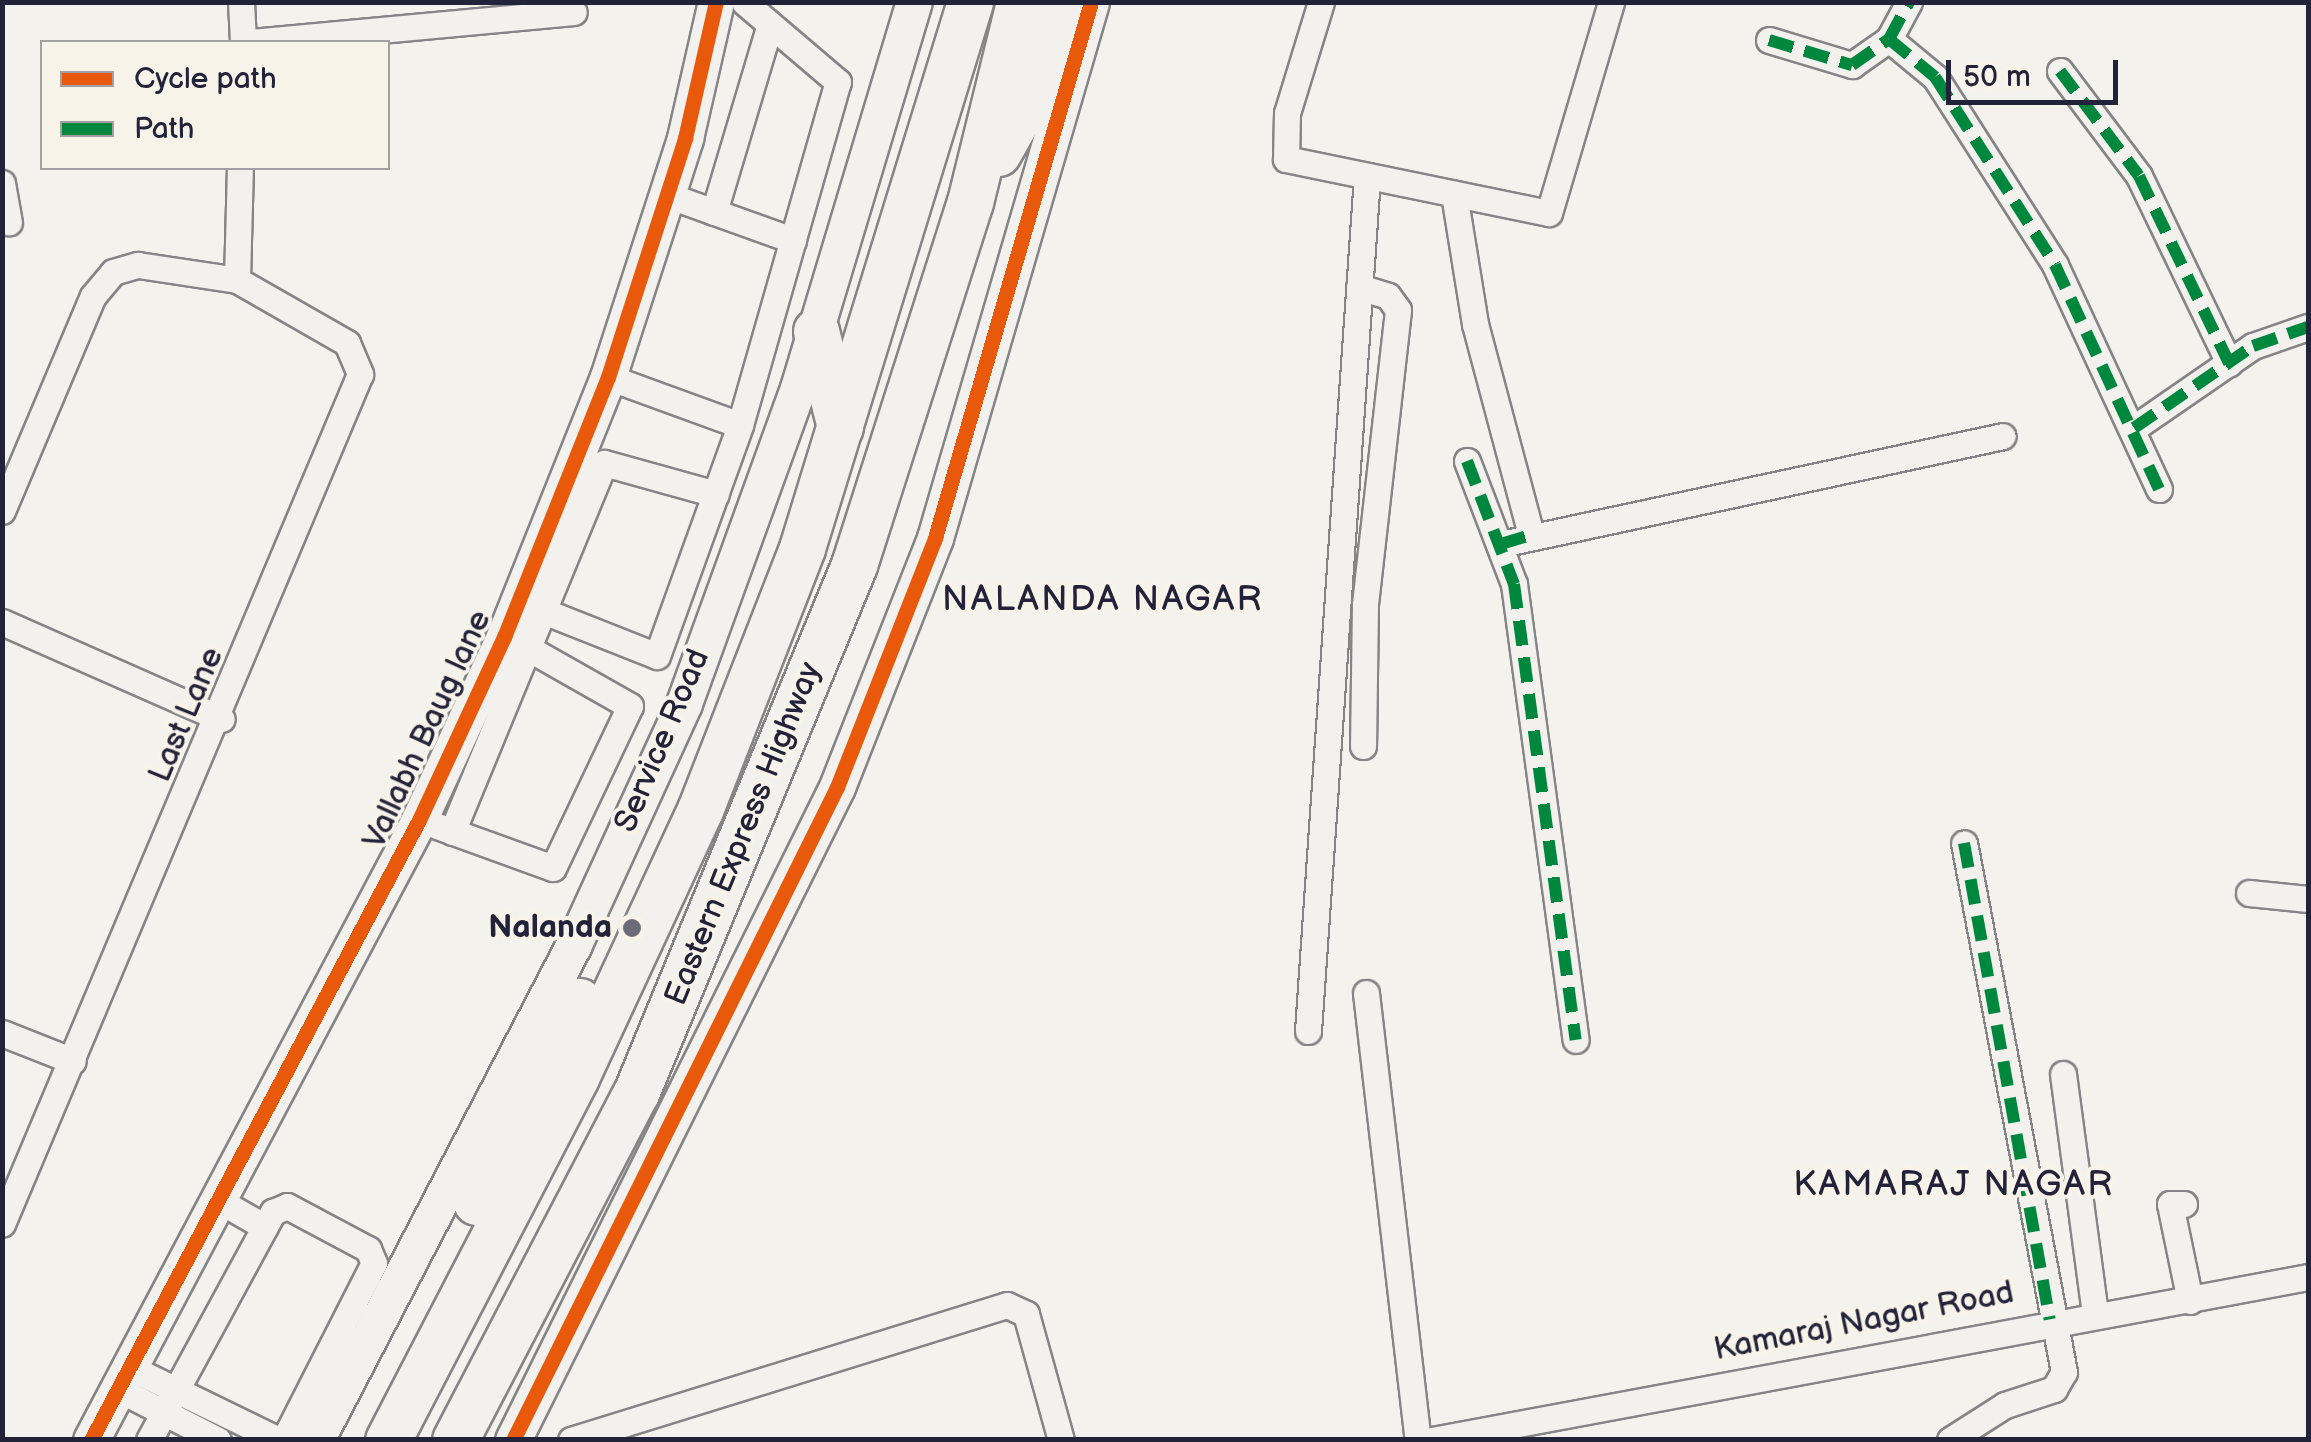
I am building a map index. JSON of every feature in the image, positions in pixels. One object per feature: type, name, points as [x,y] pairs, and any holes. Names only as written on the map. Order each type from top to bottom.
[{"type":"highway","points":[[903,234],[946,2]]},
{"type":"highway","points":[[903,234],[948,89],[970,2]]},
{"type":"highway","points":[[970,202],[1019,2]]},
{"type":"highway","points":[[970,202],[1038,82],[1058,2]]},
{"type":"highway","name":"Eastern Express Highway","points":[[455,1440],[636,1093],[714,908],[854,565],[970,202]]},
{"type":"highway","name":"Eastern Express Highway","points":[[370,1430],[576,1077],[700,810],[840,426],[903,234]]},
{"type":"highway","points":[[816,330],[840,426]]},
{"type":"street","points":[[241,2],[244,40]]},
{"type":"street","name":"Vallabh Baug lane","points":[[91,1440],[218,1200],[436,826],[533,607],[667,195],[716,2]]},
{"type":"street","points":[[716,494],[604,463],[533,607],[657,656],[716,494],[740,426],[838,82],[744,2]]},
{"type":"street","name":"Service Road","points":[[316,1440],[572,946],[676,720],[816,330],[914,2]]},
{"type":"street","points":[[514,1440],[837,788],[935,538],[1091,2]]},
{"type":"street","points":[[1321,2],[1287,113],[1286,159],[1549,213],[1610,2]]},
{"type":"street","points":[[1769,40],[1852,64],[1889,39],[1909,2]]},
{"type":"street","points":[[273,40],[574,12]]},
{"type":"street","points":[[714,212],[770,24]]},
{"type":"street","points":[[1889,39],[1935,77],[1982,144],[2134,428],[2160,489]]},
{"type":"street","points":[[2060,71],[2138,176],[2230,364]]},
{"type":"street","points":[[2,512],[93,296],[112,272],[138,264],[237,280],[240,170]]},
{"type":"street","points":[[1308,1031],[1368,176]]},
{"type":"street","points":[[2,183],[8,222]]},
{"type":"street","points":[[1454,194],[1475,324],[1531,535]]},
{"type":"street","points":[[667,195],[793,240]]},
{"type":"street","name":"Last Lane","points":[[2,1224],[222,719],[360,374],[326,325],[237,280]]},
{"type":"street","points":[[1359,286],[1388,296],[1398,310],[1365,606],[1364,746]]},
{"type":"street","points":[[2134,428],[2270,337],[2308,327]]},
{"type":"street","points":[[608,377],[740,426]]},
{"type":"street","points":[[1501,544],[2003,436]]},
{"type":"street","points":[[1466,461],[1501,544],[1576,1040]]},
{"type":"street","points":[[2,622],[222,719]]},
{"type":"street","points":[[436,826],[552,868],[630,706],[517,643]]},
{"type":"street","points":[[1950,1440],[2062,1381],[1964,843]]},
{"type":"street","points":[[2249,893],[2308,899]]},
{"type":"street","points":[[1366,993],[1418,1440]]},
{"type":"street","points":[[2,1033],[73,1061]]},
{"type":"street","points":[[2063,1074],[2095,1314]]},
{"type":"street","points":[[218,1200],[265,1226]]},
{"type":"street","points":[[2184,1204],[2170,1204],[2190,1301]]},
{"type":"street","points":[[124,1378],[176,1388],[282,1440],[374,1264],[368,1249],[286,1206],[265,1226],[176,1388],[164,1412],[148,1440]]},
{"type":"street","name":"Kamaraj Nagar Road","points":[[1432,1440],[1513,1432],[2050,1319],[2190,1301],[2308,1277]]},
{"type":"street","points":[[571,1440],[1007,1305],[1026,1314],[1061,1440]]},
{"type":"street","points":[[124,1378],[164,1412],[218,1440]]},
{"type":"marked path","points":[[1889,39],[1909,2]]},
{"type":"marked path","points":[[1769,40],[1852,65],[1889,39],[1935,77],[2055,265],[2159,489]]},
{"type":"marked path","points":[[2060,71],[2139,176],[2229,363]]},
{"type":"marked path","points":[[2134,428],[2253,346],[2308,327]]},
{"type":"marked path","points":[[1467,461],[1514,584],[1576,1040]]},
{"type":"marked path","points":[[1501,544],[1531,535]]},
{"type":"marked path","points":[[1964,843],[2050,1319]]},
{"type":"cycle path","points":[[91,1440],[419,820],[504,637],[608,377],[685,138],[716,2]]},
{"type":"cycle path","points":[[513,1440],[837,787],[935,538],[1091,2]]},
{"type":"place","name":"Nalanda","points":[[632,928]]},
{"type":"district","name":"NALANDA NAGAR","points":[[1103,600]]},
{"type":"district","name":"KAMARAJ NAGAR","points":[[1954,1185]]}]
